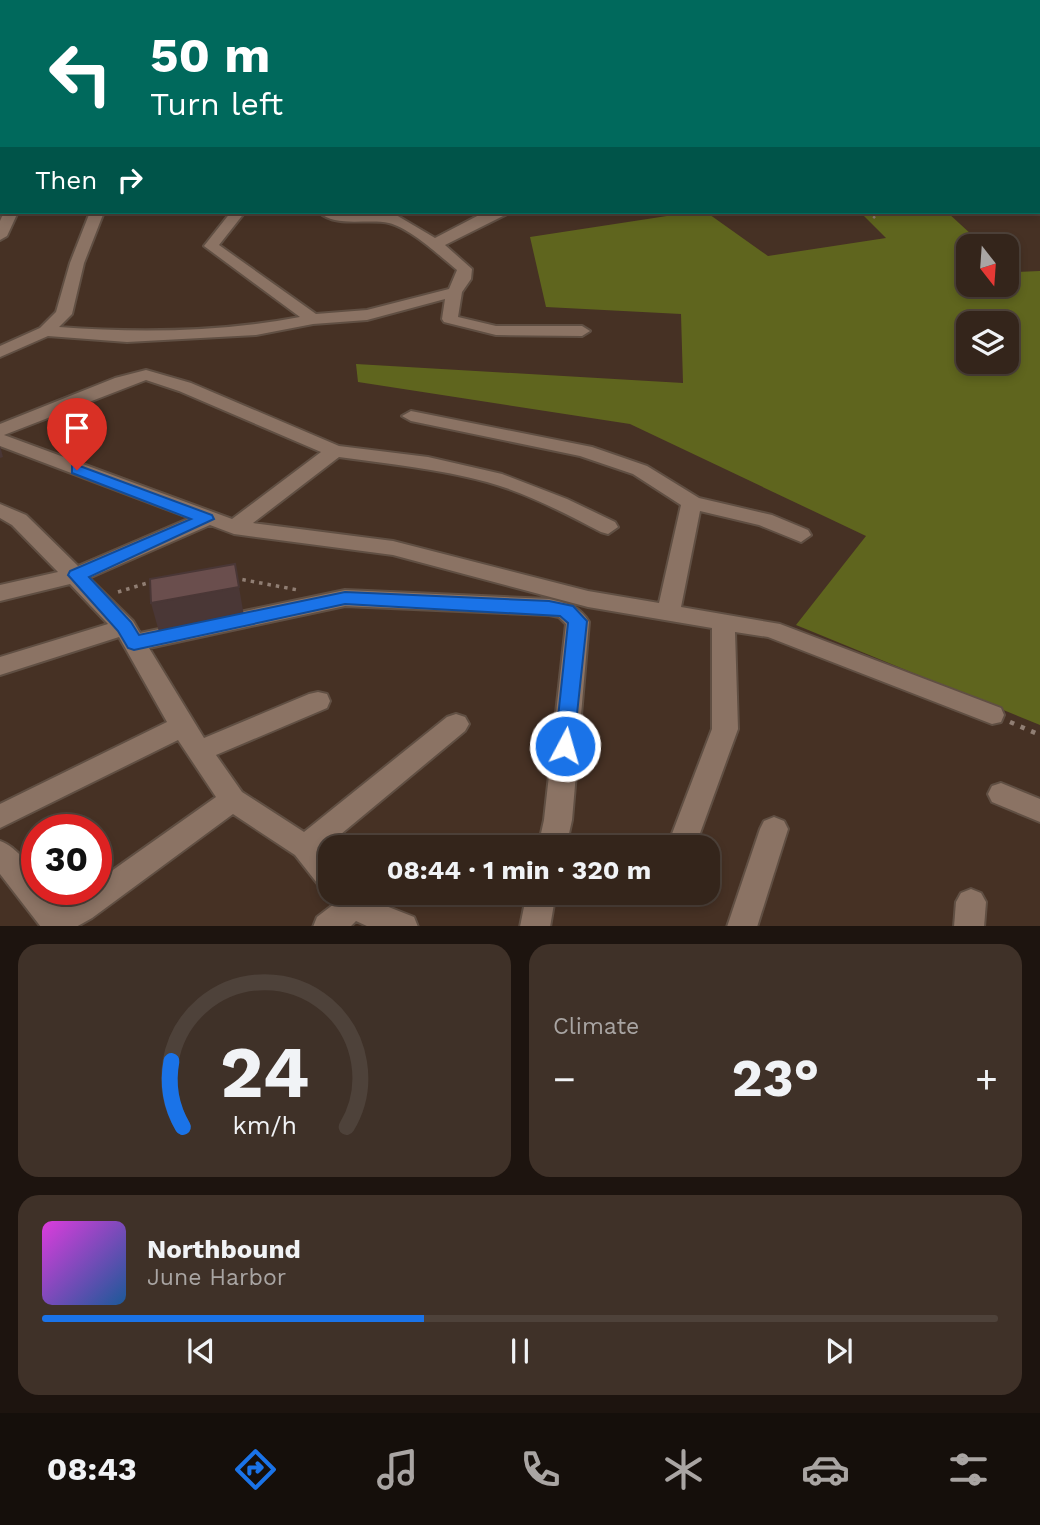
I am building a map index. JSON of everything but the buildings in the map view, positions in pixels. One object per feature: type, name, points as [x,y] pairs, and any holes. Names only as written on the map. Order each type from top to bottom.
[{"type":"street","points":[[0,236],[10,214]]},
{"type":"street","points":[[0,352],[46,331],[64,314],[77,263],[96,214]]},
{"type":"street","points":[[235,214],[211,246],[313,319]]},
{"type":"street","points":[[334,214],[386,216],[435,244],[465,269],[463,279],[454,292],[450,319],[463,326],[582,331]]},
{"type":"street","points":[[435,244],[485,214]]},
{"type":"street","points":[[46,331],[139,336],[256,330],[313,319],[367,315],[454,292]]},
{"type":"street","points":[[0,431],[121,382],[146,375],[185,387],[335,451],[428,463],[495,478],[560,503],[608,527]]},
{"type":"street","points":[[411,416],[585,451],[640,470],[692,503],[765,520],[801,534]]},
{"type":"street","points":[[0,440],[206,519],[234,527],[393,548],[588,599],[772,630],[992,715]]},
{"type":"street","points":[[234,527],[335,451]]},
{"type":"street","points":[[668,614],[692,503]]},
{"type":"street","points":[[0,510],[19,520],[77,575],[130,635],[182,726],[233,800],[305,847],[318,863]]},
{"type":"street","points":[[0,593],[77,575],[206,519]]},
{"type":"street","points":[[0,666],[130,635],[345,598],[549,607],[566,611],[578,621],[555,835]]},
{"type":"street","points":[[685,835],[725,729],[723,623]]},
{"type":"street","points":[[201,750],[318,701]]},
{"type":"street","points":[[305,847],[456,724]]},
{"type":"street","points":[[0,817],[182,726]]},
{"type":"street","points":[[1001,794],[1040,811]]},
{"type":"street","points":[[0,853],[55,922],[82,909],[233,800]]},
{"type":"street","points":[[743,926],[774,829]]},
{"type":"street","points":[[328,926],[343,905]]},
{"type":"street","points":[[359,905],[403,926]]},
{"type":"street","points":[[535,926],[539,905]]},
{"type":"path","points":[[871,214],[876,219]]},
{"type":"path","points":[[224,576],[305,591]]},
{"type":"path","points":[[99,598],[159,580]]},
{"type":"path","points":[[992,715],[1040,735]]},
{"type":"green space","points":[[680,214],[709,214],[768,256],[886,238],[862,214],[949,214],[971,234],[956,234],[956,298],[1018,298],[1019,272],[1040,271],[1040,725],[796,625],[866,536],[630,424],[358,382],[356,364],[683,383],[681,314],[546,307],[530,237]]},
{"type":"route","points":[[77,470],[206,519],[77,575],[125,627],[134,643],[345,598],[549,607],[566,611],[578,621],[565,746]]}]
